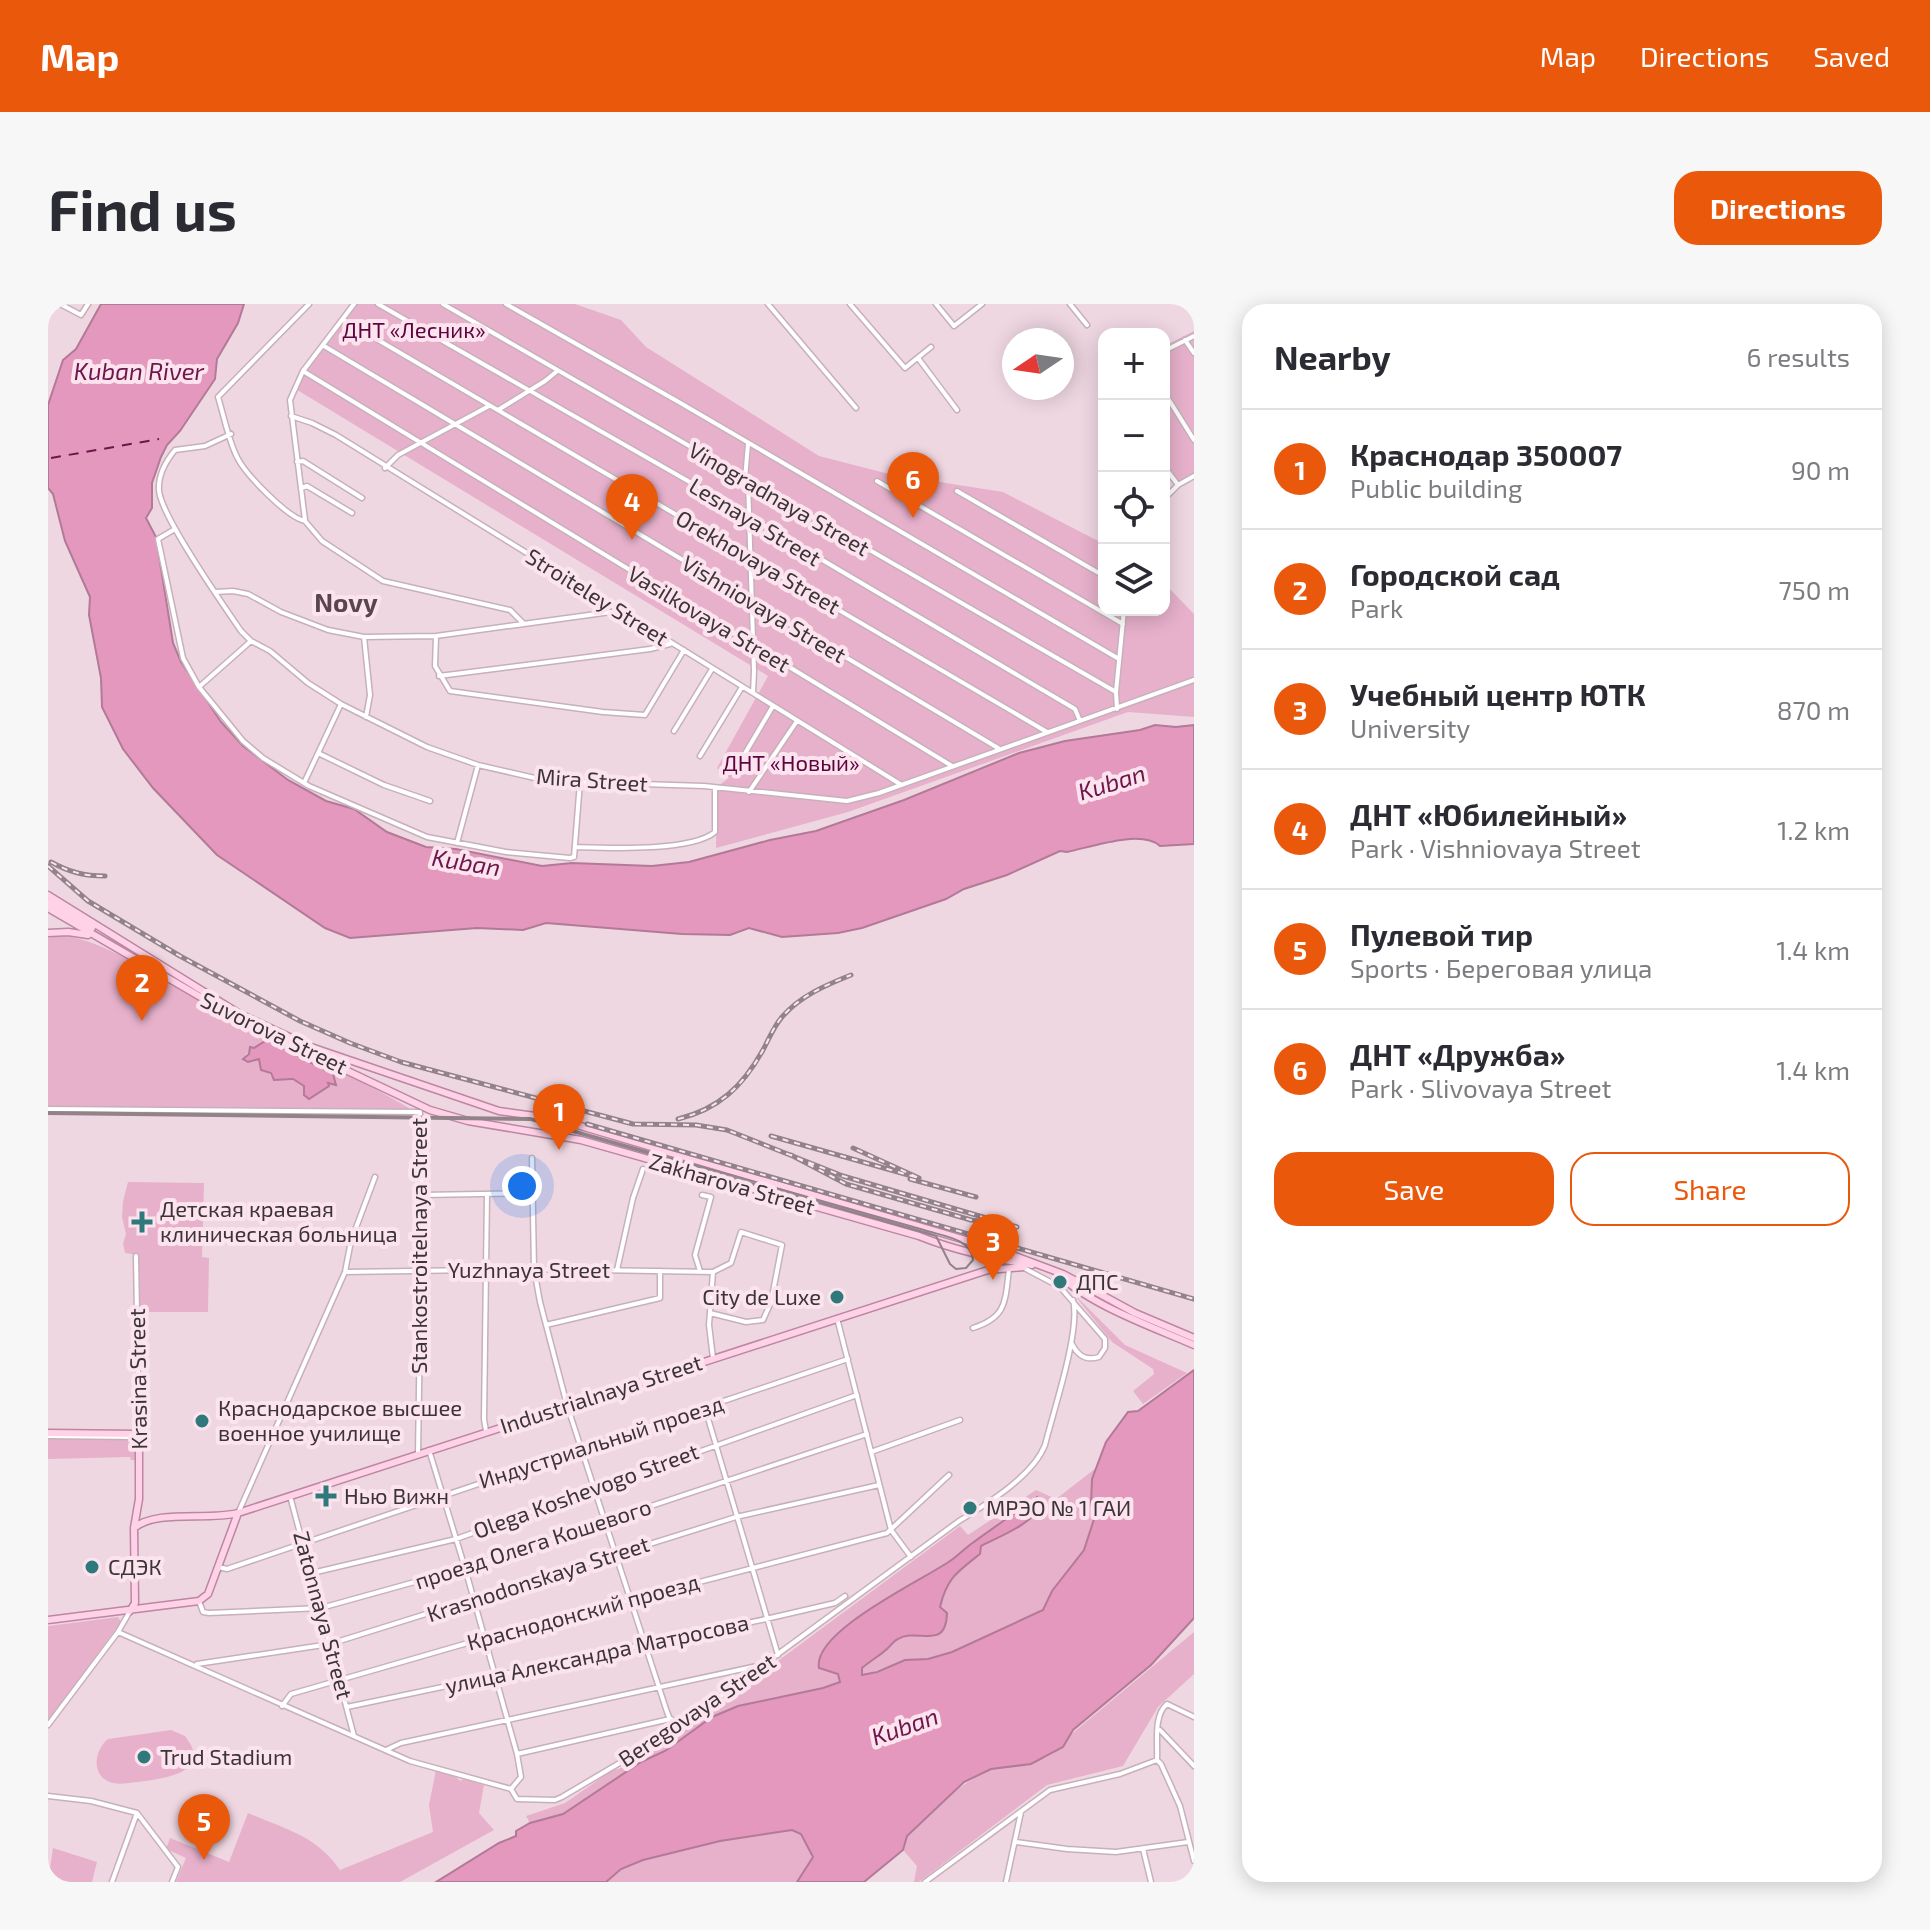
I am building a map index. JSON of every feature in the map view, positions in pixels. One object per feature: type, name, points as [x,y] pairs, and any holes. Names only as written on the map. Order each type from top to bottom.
[{"type":"main road","name":"Suvorova Street","points":[[48,895],[240,1014],[311,1047],[425,1088]]},
{"type":"main road","name":"Suvorova Street","points":[[48,906],[151,961]]},
{"type":"main road","name":"Suvorova Street","points":[[48,906],[240,1020],[359,1074],[419,1109]]},
{"type":"main road","points":[[48,906],[57,920],[54,928],[48,931]]},
{"type":"main road","points":[[48,931],[86,935],[112,946]]},
{"type":"main road","name":"Stankostroitelnaya Street","points":[[419,1109],[425,1088]]},
{"type":"main road","name":"Zakharova Street","points":[[425,1088],[452,1107],[581,1140],[977,1255],[1043,1266],[1141,1318]]},
{"type":"main road","name":"Zakharova Street","points":[[419,1109],[452,1107],[557,1119],[999,1250],[1009,1260]]},
{"type":"main road","points":[[996,1259],[1000,1255],[999,1250]]},
{"type":"main road","points":[[977,1255],[990,1263],[988,1270]]},
{"type":"main road","name":"Industrialnaya Street","points":[[148,1519],[238,1513],[1001,1267],[1009,1260],[1022,1267],[1043,1266]]},
{"type":"main road","points":[[1141,1318],[1194,1338]]},
{"type":"main road","points":[[1141,1318],[1194,1345]]},
{"type":"main road","points":[[48,1434],[140,1437]]},
{"type":"main road","name":"Krasina Street","points":[[130,1611],[135,1603],[134,1528],[139,1502],[140,1437]]},
{"type":"main road","name":"Krasina Street","points":[[139,1502],[148,1519]]},
{"type":"main road","points":[[48,1620],[199,1601],[208,1594],[238,1513]]},
{"type":"main road","points":[[225,1516],[232,1522],[232,1532]]},
{"type":"main road","points":[[134,1528],[148,1519]]},
{"type":"street","points":[[60,304],[81,315],[88,304]]},
{"type":"street","points":[[305,521],[297,519],[276,503],[237,458],[218,397],[309,304]]},
{"type":"street","points":[[354,304],[303,371],[290,400],[305,521],[322,541],[383,581],[510,610],[523,623]]},
{"type":"street","name":"Lesnaya Street","points":[[380,304],[1075,709],[1080,721]]},
{"type":"street","name":"Vinogradnaya Street","points":[[443,304],[1116,692]]},
{"type":"street","points":[[506,304],[1119,659]]},
{"type":"street","points":[[768,304],[856,408]]},
{"type":"street","points":[[850,304],[905,368],[931,347]]},
{"type":"street","points":[[936,304],[954,326],[982,304]]},
{"type":"street","points":[[1070,304],[1087,325]]},
{"type":"street","name":"Orekhovaya Street","points":[[344,320],[1047,732]]},
{"type":"street","points":[[1170,348],[1194,336]]},
{"type":"street","points":[[1185,340],[1194,353]]},
{"type":"street","name":"Vishniovaya Street","points":[[324,346],[998,748]]},
{"type":"street","points":[[918,358],[957,410]]},
{"type":"street","name":"Vasilkovaya Street","points":[[303,371],[952,766]]},
{"type":"street","points":[[498,410],[557,371]]},
{"type":"street","points":[[1169,400],[1194,440]]},
{"type":"street","points":[[385,468],[398,455],[491,406]]},
{"type":"street","name":"Stroiteley Street","points":[[291,416],[324,429],[900,784]]},
{"type":"street","name":"Mira Street","points":[[231,434],[205,446],[175,450],[164,465],[158,491],[176,528],[241,631],[308,683],[341,704],[427,747],[478,765],[548,781],[715,788],[847,801],[1194,680]]},
{"type":"street","points":[[748,444],[746,480],[753,693]]},
{"type":"street","points":[[297,462],[303,461],[362,498]]},
{"type":"street","points":[[1168,472],[1178,485]]},
{"type":"street","points":[[1170,493],[1194,476]]},
{"type":"street","points":[[877,481],[1123,624]]},
{"type":"street","points":[[301,488],[307,486],[352,513]]},
{"type":"street","points":[[957,491],[1098,573]]},
{"type":"street","points":[[176,528],[158,539],[183,658],[199,687],[243,741],[263,758],[304,783],[409,830],[506,852],[574,857],[580,782]]},
{"type":"street","points":[[215,592],[248,594],[281,612],[328,630],[364,637],[436,636],[621,610]]},
{"type":"street","points":[[1117,709],[1124,616]]},
{"type":"street","points":[[436,636],[435,666],[450,691],[645,715],[684,650]]},
{"type":"street","points":[[364,637],[370,695],[366,717]]},
{"type":"street","points":[[199,687],[251,641]]},
{"type":"street","points":[[439,676],[650,649],[672,643]]},
{"type":"street","points":[[674,731],[712,669]]},
{"type":"street","points":[[700,756],[742,687]]},
{"type":"street","points":[[304,783],[341,704]]},
{"type":"street","points":[[734,772],[773,706]]},
{"type":"street","points":[[749,792],[798,721]]},
{"type":"street","points":[[318,753],[379,782],[430,801]]},
{"type":"street","points":[[457,843],[478,765]]},
{"type":"street","points":[[575,847],[701,841],[715,832],[715,788]]},
{"type":"street","name":"Zakharova Street","points":[[48,1109],[419,1109]]},
{"type":"street","name":"Stankostroitelnaya Street","points":[[418,1454],[422,1195],[422,1119],[419,1109]]},
{"type":"street","points":[[532,1158],[534,1269],[546,1325],[567,1405],[670,1719]]},
{"type":"street","points":[[617,1270],[633,1198],[643,1169]]},
{"type":"street","points":[[238,1513],[345,1272],[351,1241],[375,1177]]},
{"type":"street","points":[[422,1195],[532,1193]]},
{"type":"street","points":[[486,1431],[487,1194]]},
{"type":"street","points":[[700,1271],[695,1255],[711,1197],[702,1195]]},
{"type":"street","points":[[710,1313],[746,1322],[763,1320],[771,1302],[782,1245],[741,1232],[731,1263],[713,1272],[710,1313],[709,1341],[713,1358]]},
{"type":"street","name":"Krasina Street","points":[[136,1256],[140,1437]]},
{"type":"street","points":[[973,1328],[995,1320],[1000,1314],[1009,1260]]},
{"type":"street","points":[[1022,1267],[1048,1279],[1073,1300],[1105,1339],[1105,1348],[1099,1357],[1088,1359],[1080,1355],[1072,1342],[1075,1320],[1073,1300]]},
{"type":"street","name":"Yuzhnaya Street","points":[[345,1272],[534,1269],[713,1272]]},
{"type":"street","points":[[546,1325],[660,1298],[660,1271]]},
{"type":"street","points":[[1075,1320],[1085,1315]]},
{"type":"street","points":[[837,1318],[891,1530],[911,1557]]},
{"type":"street","name":"Beregovaya Street","points":[[118,1632],[410,1761],[511,1789],[517,1799],[555,1800],[684,1723],[984,1506],[1037,1461],[1045,1445],[1072,1342]]},
{"type":"street","name":"Индустриальный проезд","points":[[218,1567],[227,1569],[848,1359]]},
{"type":"street","name":"Olega Koshevogo Street","points":[[312,1573],[456,1539],[857,1395]]},
{"type":"street","points":[[705,1408],[778,1656]]},
{"type":"street","points":[[871,1452],[960,1420]]},
{"type":"street","name":"проезд Олега Кошевого","points":[[199,1601],[203,1612],[209,1613],[321,1608],[465,1568],[867,1434]]},
{"type":"street","points":[[429,1450],[517,1754],[521,1777],[511,1789]]},
{"type":"street","points":[[891,1530],[949,1475]]},
{"type":"street","name":"Krasnodonskaya Street","points":[[195,1665],[330,1644],[736,1517],[879,1485]]},
{"type":"street","name":"Zatonnaya Street","points":[[290,1496],[354,1736]]},
{"type":"street","name":"Краснодонский проезд","points":[[282,1706],[291,1694],[485,1638],[891,1530]]},
{"type":"street","name":"улица Александра Матросова","points":[[347,1707],[766,1619],[835,1603],[845,1596]]},
{"type":"street","points":[[48,1725],[118,1632],[130,1611]]},
{"type":"street","points":[[386,1750],[401,1743],[768,1663]]},
{"type":"street","points":[[1194,1717],[1167,1704],[1158,1715],[1157,1760],[1180,1806],[1194,1861]]},
{"type":"street","points":[[517,1754],[670,1719],[684,1723]]},
{"type":"street","points":[[1159,1728],[1194,1766]]},
{"type":"street","points":[[925,1882],[1039,1796],[1061,1785],[1120,1774],[1157,1760]]},
{"type":"street","points":[[48,1796],[91,1801],[137,1813],[178,1867],[172,1882]]},
{"type":"street","points":[[1006,1882],[1021,1810]]},
{"type":"street","points":[[112,1882],[137,1813]]},
{"type":"street","points":[[1016,1842],[1103,1852],[1188,1842]]},
{"type":"street","points":[[1143,1848],[1151,1882]]},
{"type":"green space","points":[[354,304],[575,304],[621,320],[646,347],[819,456],[889,474],[1003,492],[1098,541],[1098,616],[1170,616],[1170,589],[1194,614],[1194,717],[1128,712],[848,812],[716,848],[715,788],[729,778],[717,768],[768,676],[294,388]]},
{"type":"green space","points":[[1194,331],[1194,479],[1177,487],[1170,478],[1170,343]]},
{"type":"green space","points":[[59,935],[79,939],[119,955],[218,1011],[409,1108],[48,1107],[48,938]],"holes":[[[267,1040],[333,1074],[324,1089],[315,1096],[297,1081],[273,1079],[259,1059],[245,1055]]]},
{"type":"green space","points":[[128,1182],[204,1183],[202,1257],[209,1258],[208,1312],[138,1312],[138,1255],[125,1253],[123,1243],[126,1234],[122,1217],[123,1201]]},
{"type":"green space","points":[[1073,1293],[1125,1345],[1187,1373],[1143,1404],[1133,1391],[1154,1374],[1153,1369],[1112,1342]]},
{"type":"green space","points":[[48,1439],[134,1439],[136,1460],[130,1457],[48,1459]]},
{"type":"green space","points":[[1096,1468],[1092,1479],[1091,1504],[1095,1516],[1084,1550],[1052,1591],[1043,1610],[952,1652],[928,1659],[905,1660],[862,1676],[862,1668],[905,1635],[923,1637],[940,1607],[952,1575],[980,1554],[981,1546],[1041,1509],[1037,1498],[949,1563],[836,1634],[820,1654],[827,1671],[838,1673],[840,1682],[738,1706],[712,1717],[665,1751],[641,1762],[563,1814],[530,1823],[526,1816],[565,1803],[611,1771],[628,1766],[663,1746],[960,1526],[968,1535],[1036,1490],[1056,1499]]},
{"type":"green space","points":[[118,1617],[121,1622],[48,1721],[48,1626]]},
{"type":"green space","points":[[1194,1632],[1194,1674],[1158,1707],[1123,1766],[1047,1785],[919,1882],[914,1882],[917,1866],[903,1850],[906,1838],[932,1810],[984,1773],[1036,1761],[1055,1753],[1069,1736]]},
{"type":"green space","name":"Trud Stadium","points":[[171,1730],[185,1736],[192,1748],[194,1757],[191,1765],[184,1770],[165,1778],[125,1784],[113,1783],[101,1776],[97,1757],[108,1739]]},
{"type":"green space","points":[[436,1770],[460,1781],[464,1779],[484,1785],[479,1813],[494,1830],[400,1882],[176,1882],[186,1858],[166,1849],[170,1838],[229,1862],[248,1813],[311,1841],[340,1870],[433,1832],[429,1805]]},
{"type":"green space","points":[[792,1830],[803,1837],[812,1855],[808,1869],[797,1882],[606,1882],[621,1869],[643,1860],[730,1838]]},
{"type":"green space","points":[[53,1848],[97,1862],[92,1882],[48,1882]]},
{"type":"water","name":"Kuban River","points":[[101,304],[244,304],[238,323],[217,359],[215,379],[167,445],[152,483],[152,508],[146,518],[156,537],[173,643],[181,662],[221,722],[243,746],[288,780],[326,801],[354,809],[387,832],[426,847],[456,849],[542,866],[572,863],[652,866],[689,862],[816,831],[904,800],[1019,753],[1065,741],[1155,725],[1194,725],[1194,844],[1160,846],[1152,841],[1129,839],[1060,851],[946,899],[862,928],[838,933],[782,937],[749,928],[730,935],[682,934],[546,923],[523,930],[477,928],[350,938],[325,928],[217,855],[153,788],[123,749],[102,707],[101,678],[89,615],[90,597],[65,541],[53,494],[48,488],[48,405],[63,360],[76,349]]},
{"type":"water","points":[[267,1040],[333,1074],[336,1085],[328,1083],[329,1086],[309,1099],[304,1095],[304,1086],[293,1079],[274,1080],[271,1073],[261,1070],[259,1059],[248,1062],[243,1059],[249,1054],[250,1047],[254,1048]]},
{"type":"water","name":"Kuban","points":[[1194,1370],[1194,1618],[1151,1665],[1073,1730],[1063,1747],[1031,1764],[991,1769],[964,1782],[907,1836],[903,1850],[864,1882],[797,1882],[813,1857],[801,1834],[792,1830],[720,1841],[643,1860],[621,1869],[606,1882],[436,1882],[499,1843],[516,1836],[516,1831],[530,1823],[563,1814],[641,1762],[665,1751],[712,1717],[738,1706],[840,1682],[838,1674],[819,1668],[821,1654],[832,1639],[870,1609],[950,1561],[1037,1497],[1042,1504],[1031,1518],[981,1546],[980,1554],[950,1582],[940,1607],[947,1613],[942,1632],[896,1640],[862,1668],[862,1675],[905,1660],[928,1659],[952,1652],[1043,1610],[1052,1591],[1084,1550],[1095,1516],[1091,1504],[1092,1479],[1106,1442],[1128,1412],[1138,1411]]},
{"type":"ferry route","points":[[51,458],[159,439]]},
{"type":"tram line","points":[[48,1112],[530,1118],[947,1236],[967,1247],[973,1260],[966,1268],[956,1269],[950,1264],[936,1236],[531,1120],[48,1114]]},
{"type":"railway","points":[[51,862],[77,873],[105,876]]},
{"type":"railway","points":[[48,866],[88,901],[180,956],[300,1021],[350,1043],[401,1062],[633,1124],[696,1125],[727,1130],[843,1176],[1017,1227],[971,1220],[846,1184],[791,1155]]},
{"type":"railway","points":[[678,1119],[706,1109],[738,1085],[763,1050],[776,1024],[797,1003],[851,975]]},
{"type":"railway","points":[[587,1124],[1194,1299]]},
{"type":"railway","points":[[771,1136],[919,1178],[853,1148]]},
{"type":"railway","points":[[910,1179],[976,1197]]},
{"type":"place","name":"ДНТ «Дружба»","points":[[913,518]]},
{"type":"place","name":"ДНТ «Юбилейный»","points":[[632,540]]},
{"type":"place","name":"Городской сад","points":[[142,1021]]},
{"type":"place","name":"Краснодар 350007","points":[[559,1150]]},
{"type":"place","name":"Детская краевая клиническая больница","points":[[142,1222]]},
{"type":"place","name":"Учебный центр ЮТК","points":[[993,1280]]},
{"type":"place","name":"ДПС","points":[[1060,1282]]},
{"type":"place","name":"City de Luxe","points":[[837,1297]]},
{"type":"place","name":"Краснодарское высшее военное училище","points":[[202,1421]]},
{"type":"place","name":"Нью Вижн","points":[[326,1496]]},
{"type":"place","name":"МРЭО № 1 ГАИ","points":[[970,1508]]},
{"type":"place","name":"СДЭК","points":[[92,1567]]},
{"type":"place","name":"Trud Stadium","points":[[144,1757]]},
{"type":"place","name":"Пулевой тир","points":[[204,1860]]},
{"type":"district","name":"Novy","points":[[346,603]]},
{"type":"park label","name":"ДНТ «Лесник»","points":[[414,330]]},
{"type":"park label","name":"ДНТ «Новый»","points":[[791,763]]}]
